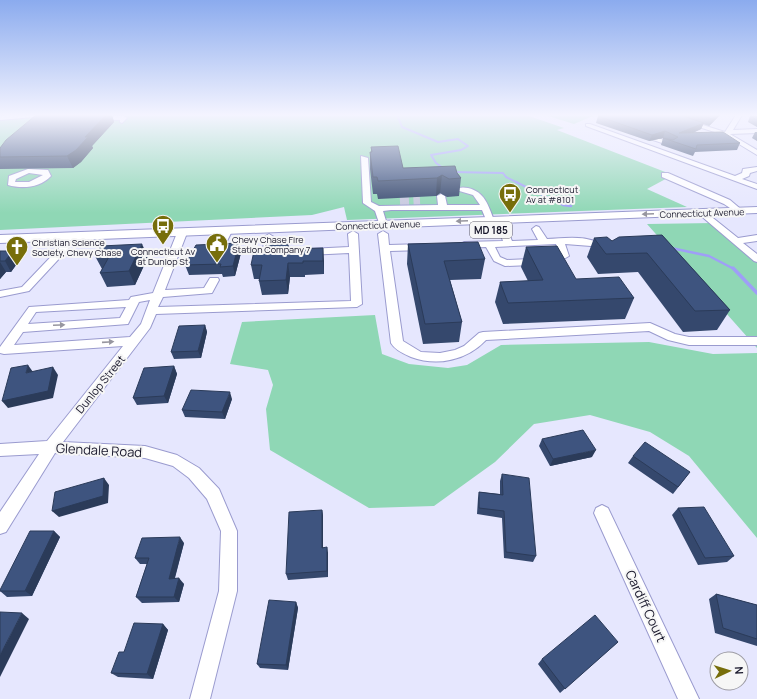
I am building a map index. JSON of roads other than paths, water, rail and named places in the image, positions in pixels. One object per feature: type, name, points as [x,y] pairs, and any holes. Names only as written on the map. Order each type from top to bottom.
[{"type":"main road","name":"Connecticut Avenue","points":[[0,239],[181,237],[383,229],[490,220],[757,210]]},
{"type":"main road","name":"Connecticut Avenue","points":[[226,235],[269,237],[353,234],[383,229],[503,230],[757,221]]},
{"type":"main road","name":"Connecticut Avenue","points":[[0,247],[66,246],[181,237]]},
{"type":"street","points":[[653,148],[757,187]]},
{"type":"street","points":[[364,158],[367,203],[378,209],[485,207]]},
{"type":"street","points":[[736,179],[746,174],[746,171],[757,169]]},
{"type":"street","points":[[665,175],[726,202],[739,211]]},
{"type":"street","points":[[3,179],[12,178]]},
{"type":"street","points":[[460,190],[477,194],[484,201],[490,220]]},
{"type":"street","points":[[441,196],[443,208]]},
{"type":"street","points":[[420,201],[430,207]]},
{"type":"street","points":[[389,208],[400,202]]},
{"type":"street","points":[[378,209],[382,217],[398,343],[410,352],[430,358],[448,357],[466,351],[483,336],[650,327],[672,337],[689,341],[757,341]]},
{"type":"street","points":[[703,213],[757,259]]},
{"type":"street","points":[[536,229],[544,242]]},
{"type":"street","points":[[503,230],[509,244]]},
{"type":"street","points":[[152,312],[357,304],[353,234]]},
{"type":"street","name":"Dunlop Street","points":[[0,526],[51,447],[134,341],[152,312],[181,237]]},
{"type":"street","points":[[269,237],[267,248],[268,252],[273,254],[354,250]]},
{"type":"street","points":[[735,241],[757,238]]},
{"type":"street","points":[[746,240],[757,245]]},
{"type":"street","points":[[452,246],[544,242],[595,243],[602,248],[605,256]]},
{"type":"street","points":[[490,244],[492,252],[497,259],[505,263],[555,261],[564,256],[563,249],[559,242]]},
{"type":"street","points":[[0,294],[25,289],[66,246]]},
{"type":"street","points":[[385,248],[437,246]]},
{"type":"street","points":[[20,328],[124,321],[135,299],[159,295],[208,291],[214,280]]},
{"type":"street","points":[[133,303],[33,309],[4,350],[134,341]]},
{"type":"street","name":"Glendale Road","points":[[0,450],[51,447],[145,452],[177,461],[194,473],[213,494],[229,532],[228,591],[200,699]]},
{"type":"street","name":"Cardiff Court","points":[[602,513],[689,699]]},
{"type":"waterway","points":[[443,168],[436,163],[431,155],[461,150],[465,148]]},
{"type":"waterway","points":[[452,172],[503,173],[506,177],[516,182]]},
{"type":"waterway","points":[[516,182],[563,205],[571,206]]},
{"type":"waterway","points":[[671,248],[709,256],[734,269]]},
{"type":"waterway","points":[[734,269],[757,293]]},
{"type":"tunnel","points":[[400,202],[420,201]]},
{"type":"place","name":"Connecticut Av at #8101","points":[[510,214]]},
{"type":"place","name":"Connecticut Av at Dunlop St","points":[[163,246]]},
{"type":"place","name":"Chevy Chase Fire Station Company 7","points":[[217,264]]},
{"type":"place","name":"Christian Science Society, Chevy Chase","points":[[17,266]]}]
